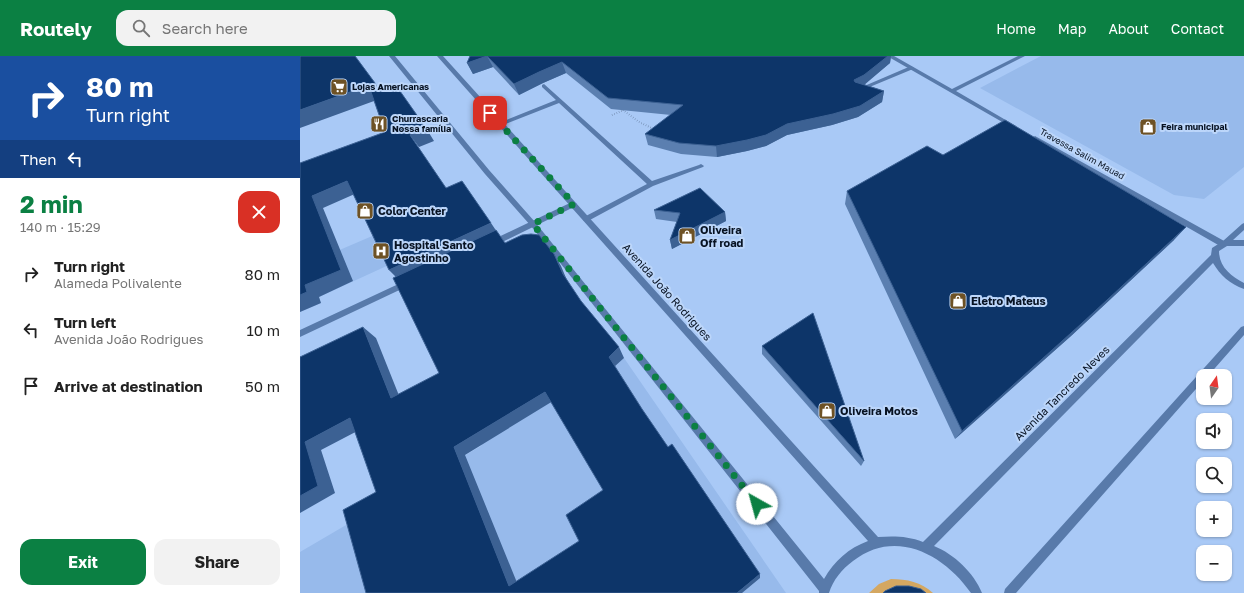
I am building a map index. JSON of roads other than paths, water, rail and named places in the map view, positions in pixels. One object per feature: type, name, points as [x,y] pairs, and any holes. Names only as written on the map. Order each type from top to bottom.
[{"type":"street","points":[[392,56],[487,172],[533,224],[825,591],[836,570],[850,555],[868,545],[887,540],[906,541],[926,546],[952,562],[973,586],[977,593]]},
{"type":"street","name":"Avenida João Rodrigues","points":[[440,56],[877,542]]},
{"type":"street","points":[[890,56],[1021,130]]},
{"type":"street","points":[[952,91],[1022,56]]},
{"type":"street","points":[[857,91],[911,68]]},
{"type":"street","points":[[544,86],[651,184]]},
{"type":"street","points":[[501,124],[560,101]]},
{"type":"street","name":"Travessa Salim Mauad","points":[[1028,134],[1224,244]]},
{"type":"street","points":[[586,219],[651,184],[701,166]]},
{"type":"street","points":[[484,247],[574,204]]},
{"type":"street","points":[[1224,244],[1244,226]]},
{"type":"street","points":[[1224,244],[1244,243]]},
{"type":"street","name":"Avenida Tancredo Neves","points":[[926,546],[1214,256],[1215,250],[1224,244]]},
{"type":"street","points":[[1214,256],[1217,264],[1223,272],[1244,286]]},
{"type":"street","points":[[300,334],[413,281]]},
{"type":"street","points":[[1009,593],[1244,329]]},
{"type":"place","name":"Lojas Americanas","points":[[339,87]]},
{"type":"place","name":"Churrascaria Nossa família","points":[[379,124]]},
{"type":"place","name":"Feira municipal","points":[[1148,127]]},
{"type":"place","name":"Color Center","points":[[365,211]]},
{"type":"place","name":"Oliveira Off road","points":[[687,236]]},
{"type":"place","name":"Hospital Santo Agostinho","points":[[381,251]]},
{"type":"place","name":"Eletro Mateus","points":[[958,301]]},
{"type":"place","name":"Oliveira Motos","points":[[827,411]]}]
